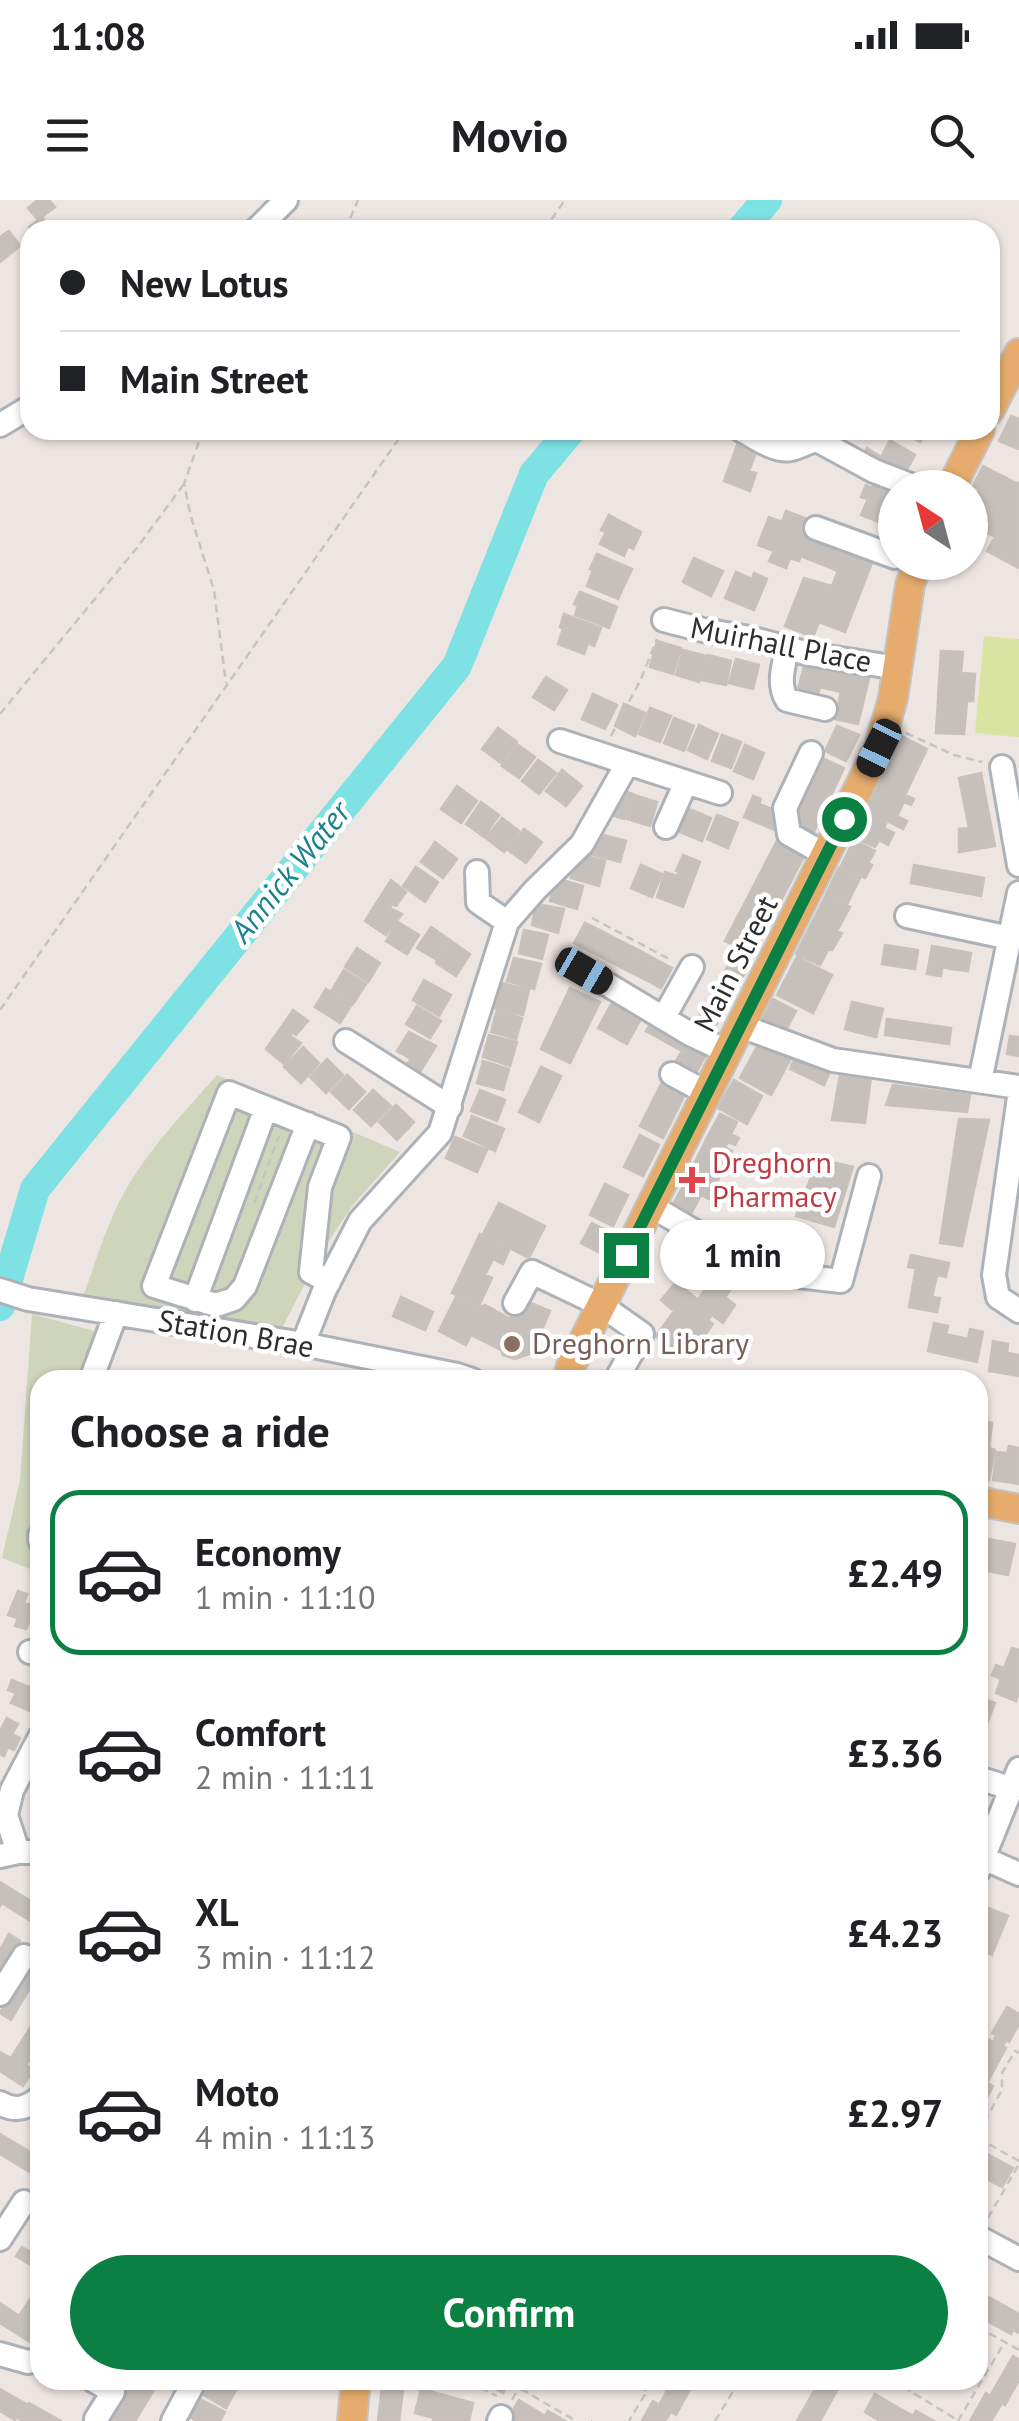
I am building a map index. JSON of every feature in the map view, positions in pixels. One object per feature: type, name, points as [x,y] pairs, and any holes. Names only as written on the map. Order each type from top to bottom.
[{"type":"main road","points":[[1000,390],[1019,353]]},
{"type":"main road","points":[[959,470],[975,440]]},
{"type":"main road","name":"Main Street","points":[[570,1370],[879,748],[893,698],[911,580]]},
{"type":"main road","points":[[988,1503],[1019,1509]]},
{"type":"main road","points":[[352,2421],[355,2390]]},
{"type":"street","points":[[266,220],[286,200]]},
{"type":"street","points":[[762,440],[789,450],[816,440],[878,473]]},
{"type":"street","points":[[816,528],[878,551]]},
{"type":"street","name":"Muirhall Place","points":[[664,620],[809,654],[898,668]]},
{"type":"street","points":[[787,648],[781,680],[787,700],[824,709]]},
{"type":"street","points":[[560,741],[720,792]]},
{"type":"street","points":[[810,753],[785,808],[790,834],[826,855]]},
{"type":"street","points":[[303,1344],[360,1222],[440,1134],[507,922],[582,844],[626,764]]},
{"type":"street","points":[[1002,767],[1019,865]]},
{"type":"street","points":[[666,826],[686,782]]},
{"type":"street","points":[[477,872],[478,902],[507,922]]},
{"type":"street","points":[[980,1080],[1019,894]]},
{"type":"street","points":[[908,916],[1010,938]]},
{"type":"street","points":[[664,1017],[691,969]]},
{"type":"street","points":[[584,971],[728,1052]]},
{"type":"street","points":[[741,1026],[833,1060],[1019,1087]]},
{"type":"street","points":[[346,1041],[450,1107]]},
{"type":"street","points":[[672,1074],[708,1092]]},
{"type":"street","points":[[287,1116],[273,1216],[245,1286],[234,1299],[216,1305],[154,1286],[229,1093],[339,1136],[320,1187],[311,1272],[329,1282]]},
{"type":"street","points":[[1019,1096],[994,1275],[998,1297],[1019,1311]]},
{"type":"street","points":[[194,1300],[287,1116]]},
{"type":"street","points":[[651,1206],[764,1272],[841,1281],[869,1176]]},
{"type":"street","points":[[514,1302],[532,1272],[601,1305],[642,1334],[622,1370]]},
{"type":"street","name":"Station Brae","points":[[0,1290],[433,1370]]},
{"type":"street","points":[[95,1370],[116,1314]]},
{"type":"street","points":[[19,1853],[6,1815],[12,1790],[30,1756]]},
{"type":"street","points":[[988,1778],[1015,1778],[988,1844]]},
{"type":"street","points":[[988,1866],[1019,1874]]},
{"type":"street","points":[[0,1994],[24,1956]]},
{"type":"street","points":[[0,2104],[10,2110],[30,2104]]},
{"type":"street","points":[[0,2240],[24,2202]]},
{"type":"street","points":[[988,2242],[1019,2259]]},
{"type":"street","points":[[0,2354],[30,2362]]},
{"type":"street","points":[[96,2420],[113,2392],[110,2390]]},
{"type":"street","points":[[172,2421],[189,2390]]},
{"type":"path","points":[[0,714],[136,549],[184,484],[200,440]]},
{"type":"path","points":[[0,1010],[398,440]]},
{"type":"path","points":[[184,484],[190,517],[214,590],[227,685]]},
{"type":"path","points":[[601,755],[642,679],[664,620]]},
{"type":"path","points":[[884,730],[903,732],[954,755],[1002,767]]},
{"type":"path","points":[[592,918],[691,969]]},
{"type":"path","points":[[273,1216],[253,1208],[287,1116]]},
{"type":"path","points":[[988,2116],[1002,2090],[1002,2073],[1015,2051],[1019,2053]]},
{"type":"path","points":[[988,2142],[1019,2162],[988,2219]]},
{"type":"path","points":[[988,2333],[1019,2350]]},
{"type":"path","points":[[988,2371],[1004,2343]]},
{"type":"path","points":[[485,2390],[510,2403],[517,2390]]},
{"type":"path","points":[[522,2390],[576,2421]]},
{"type":"path","points":[[629,2421],[645,2390]]},
{"type":"path","points":[[716,2421],[734,2390]]},
{"type":"path","points":[[911,2390],[959,2421],[977,2390]]},
{"type":"green space","points":[[984,636],[1019,639],[1019,737],[975,733]]},
{"type":"green space","points":[[217,1075],[400,1152],[352,1206],[321,1253],[282,1328],[84,1294],[110,1223],[135,1175]]},
{"type":"green space","points":[[32,1314],[116,1337],[104,1370],[30,1370],[30,1569],[2,1558],[20,1480]]},
{"type":"building","points":[[38,200],[49,200],[55,207],[38,220],[28,208]]},
{"type":"building","points":[[9,231],[20,246],[0,262],[0,237]]},
{"type":"building","points":[[1011,416],[1019,419],[1019,449],[1000,439]]},
{"type":"building","points":[[739,440],[759,445],[749,471],[756,473],[750,491],[724,481]]},
{"type":"building","points":[[890,440],[915,455],[907,470],[888,470],[863,455],[867,448],[881,457]]},
{"type":"building","points":[[983,466],[1019,482],[1019,568],[988,552],[995,537],[988,533],[988,470],[981,470]]},
{"type":"building","points":[[875,480],[878,481],[878,522],[861,515],[868,499],[861,497],[866,485],[872,488]]},
{"type":"building","points":[[786,511],[807,519],[803,529],[842,544],[839,552],[844,554],[848,545],[875,555],[845,632],[819,622],[813,637],[785,626],[804,578],[832,586],[838,571],[801,556],[799,561],[790,558],[786,568],[769,561],[774,551],[758,545],[769,517],[782,522]]},
{"type":"building","points":[[609,515],[641,532],[633,549],[628,546],[624,556],[600,544],[606,532],[601,530]]},
{"type":"building","points":[[597,554],[632,569],[618,599],[587,586]]},
{"type":"building","points":[[694,558],[723,571],[711,596],[683,582]]},
{"type":"building","points":[[736,572],[752,579],[754,573],[767,579],[754,610],[725,598]]},
{"type":"building","points":[[580,592],[617,607],[609,628],[575,615],[578,606],[574,604]]},
{"type":"building","points":[[564,614],[601,628],[594,646],[588,643],[584,654],[558,644]]},
{"type":"building","points":[[657,641],[681,648],[673,674],[650,667]]},
{"type":"building","points":[[683,650],[706,656],[699,682],[676,675]]},
{"type":"building","points":[[941,651],[963,652],[961,673],[975,674],[964,734],[936,733]]},
{"type":"building","points":[[708,655],[731,661],[726,685],[702,680]]},
{"type":"building","points":[[736,659],[759,665],[753,689],[729,683]]},
{"type":"building","points":[[806,659],[870,674],[858,724],[835,719],[841,692],[820,687],[818,694],[798,689]]},
{"type":"building","points":[[546,677],[567,690],[554,710],[533,697]]},
{"type":"building","points":[[593,694],[617,705],[605,729],[582,719]]},
{"type":"building","points":[[624,704],[645,713],[635,736],[615,726]]},
{"type":"building","points":[[650,708],[671,716],[660,742],[639,734]]},
{"type":"building","points":[[674,718],[694,726],[684,751],[664,743]]},
{"type":"building","points":[[699,725],[718,734],[707,759],[688,750]]},
{"type":"building","points":[[837,726],[859,735],[846,761],[825,751]]},
{"type":"building","points":[[498,728],[517,742],[501,763],[482,749]]},
{"type":"building","points":[[722,735],[741,742],[731,768],[712,761]]},
{"type":"building","points":[[902,736],[927,749],[905,795],[914,799],[911,805],[904,802],[897,816],[907,821],[903,829],[887,821],[884,828],[894,833],[888,845],[879,840],[875,847],[853,837]]},
{"type":"building","points":[[518,745],[535,757],[519,778],[502,766]]},
{"type":"building","points":[[745,745],[764,753],[753,779],[734,771]]},
{"type":"building","points":[[822,758],[844,768],[811,838],[791,830]]},
{"type":"building","points":[[538,760],[556,773],[539,794],[522,781]]},
{"type":"building","points":[[562,770],[582,786],[566,806],[546,791]]},
{"type":"building","points":[[981,773],[995,846],[959,852],[959,829],[969,828],[959,778]]},
{"type":"building","points":[[457,786],[477,801],[461,823],[441,809]]},
{"type":"building","points":[[611,787],[633,794],[624,819],[601,812]]},
{"type":"building","points":[[634,795],[657,802],[650,826],[627,819]]},
{"type":"building","points":[[753,796],[761,799],[759,804],[774,810],[771,817],[779,820],[775,830],[744,817]]},
{"type":"building","points":[[481,802],[499,815],[484,837],[466,824]]},
{"type":"building","points":[[689,809],[711,818],[702,841],[680,832]]},
{"type":"building","points":[[717,815],[738,823],[728,848],[707,839]]},
{"type":"building","points":[[502,818],[519,831],[504,852],[486,838]]},
{"type":"building","points":[[524,829],[542,842],[526,863],[508,850]]},
{"type":"building","points":[[596,833],[626,841],[620,862],[590,854]]},
{"type":"building","points":[[778,839],[805,854],[753,955],[725,941]]},
{"type":"building","points":[[854,840],[875,851],[865,878],[841,866]]},
{"type":"building","points":[[435,842],[457,859],[443,878],[421,862]]},
{"type":"building","points":[[578,854],[605,861],[599,886],[571,878]]},
{"type":"building","points":[[683,855],[700,862],[683,907],[657,897],[665,872],[677,876]]},
{"type":"building","points":[[641,865],[662,874],[652,897],[631,888]]},
{"type":"building","points":[[914,865],[984,878],[981,896],[911,883]]},
{"type":"building","points":[[416,867],[438,882],[425,902],[403,886]]},
{"type":"building","points":[[839,868],[860,878],[847,904],[826,894]]},
{"type":"building","points":[[556,878],[583,886],[577,909],[550,901]]},
{"type":"building","points":[[391,880],[406,892],[390,908],[402,914],[386,935],[365,921]]},
{"type":"building","points":[[826,895],[850,907],[837,931],[842,933],[820,965],[796,954]]},
{"type":"building","points":[[536,904],[564,909],[558,933],[532,925]]},
{"type":"building","points":[[398,922],[419,935],[407,954],[386,941]]},
{"type":"building","points":[[585,923],[604,932],[593,953],[574,943]]},
{"type":"building","points":[[431,927],[450,940],[437,960],[417,948]]},
{"type":"building","points":[[524,930],[548,935],[542,959],[519,953]]},
{"type":"building","points":[[604,932],[620,941],[609,961],[593,953]]},
{"type":"building","points":[[451,941],[470,954],[456,976],[436,963]]},
{"type":"building","points":[[620,941],[639,950],[628,971],[609,961]]},
{"type":"building","points":[[885,945],[904,948],[901,967],[882,964]]},
{"type":"building","points":[[932,946],[954,950],[951,969],[942,967],[941,976],[927,974]]},
{"type":"building","points":[[357,948],[380,963],[368,982],[345,967]]},
{"type":"building","points":[[904,948],[918,950],[915,969],[901,967]]},
{"type":"building","points":[[639,950],[655,959],[644,979],[628,971]]},
{"type":"building","points":[[954,950],[971,953],[968,971],[951,969]]},
{"type":"building","points":[[735,953],[751,962],[709,1037],[693,1028]]},
{"type":"building","points":[[797,957],[832,975],[813,1013],[777,995]]},
{"type":"building","points":[[514,958],[541,964],[534,989],[507,981]]},
{"type":"building","points":[[655,959],[672,968],[661,988],[644,979]]},
{"type":"building","points":[[344,970],[366,984],[353,1004],[332,990]]},
{"type":"building","points":[[424,980],[451,995],[439,1016],[413,1000]]},
{"type":"building","points":[[502,983],[529,990],[523,1015],[495,1008]]},
{"type":"building","points":[[570,988],[600,1002],[570,1063],[541,1049]]},
{"type":"building","points":[[326,989],[352,1004],[340,1023],[315,1007]]},
{"type":"building","points":[[773,999],[796,1011],[784,1034],[761,1023]]},
{"type":"building","points":[[852,1002],[883,1009],[876,1037],[845,1029]]},
{"type":"building","points":[[612,1003],[641,1019],[627,1044],[598,1028]]},
{"type":"building","points":[[417,1006],[441,1021],[430,1038],[406,1024]]},
{"type":"building","points":[[293,1010],[308,1021],[296,1035],[293,1032],[290,1036],[301,1043],[284,1064],[266,1049]]},
{"type":"building","points":[[497,1010],[522,1018],[516,1039],[491,1032]]},
{"type":"building","points":[[654,1017],[710,1048],[694,1076],[674,1064],[682,1051],[646,1031]]},
{"type":"building","points":[[887,1019],[951,1028],[949,1044],[885,1035]]},
{"type":"building","points":[[409,1032],[436,1046],[420,1072],[407,1064],[411,1059],[397,1051]]},
{"type":"building","points":[[764,1034],[795,1051],[771,1095],[740,1078]]},
{"type":"building","points":[[489,1035],[517,1042],[510,1066],[483,1057]]},
{"type":"building","points":[[1010,1036],[1019,1037],[1019,1056],[1007,1054]]},
{"type":"building","points":[[303,1047],[319,1063],[301,1083],[284,1067]]},
{"type":"building","points":[[797,1053],[832,1067],[824,1085],[790,1069]]},
{"type":"building","points":[[327,1059],[343,1075],[326,1093],[310,1077]]},
{"type":"building","points":[[483,1061],[509,1069],[503,1090],[477,1083]]},
{"type":"building","points":[[541,1067],[561,1076],[539,1122],[519,1112]]},
{"type":"building","points":[[347,1075],[365,1092],[349,1109],[331,1092]]},
{"type":"building","points":[[840,1075],[871,1077],[865,1123],[832,1120]]},
{"type":"building","points":[[664,1078],[687,1090],[663,1138],[640,1126]]},
{"type":"building","points":[[734,1080],[762,1096],[747,1124],[718,1108]]},
{"type":"building","points":[[893,1085],[970,1095],[967,1112],[886,1105]]},
{"type":"building","points":[[373,1090],[391,1106],[371,1126],[354,1110]]},
{"type":"building","points":[[480,1090],[505,1100],[497,1121],[471,1111]]},
{"type":"building","points":[[396,1105],[414,1122],[397,1140],[379,1122]]},
{"type":"building","points":[[720,1114],[737,1122],[731,1134],[739,1138],[735,1145],[728,1142],[725,1147],[707,1138]]},
{"type":"building","points":[[472,1116],[504,1129],[495,1151],[464,1136]]},
{"type":"building","points":[[959,1119],[989,1120],[962,1246],[940,1243]]},
{"type":"building","points":[[640,1135],[659,1145],[643,1176],[624,1167]]},
{"type":"building","points":[[455,1137],[487,1150],[477,1172],[446,1158]]},
{"type":"building","points":[[707,1138],[732,1151],[709,1199],[683,1186]]},
{"type":"building","points":[[818,1159],[853,1167],[834,1227],[796,1216]]},
{"type":"building","points":[[605,1184],[628,1195],[613,1226],[590,1215]]},
{"type":"building","points":[[683,1186],[701,1195],[690,1216],[672,1206]]},
{"type":"building","points":[[499,1203],[545,1226],[529,1258],[483,1234]]},
{"type":"building","points":[[592,1223],[611,1233],[600,1253],[581,1243]]},
{"type":"building","points":[[688,1232],[743,1273],[725,1297],[735,1305],[723,1323],[712,1315],[708,1320],[713,1324],[700,1342],[694,1338],[681,1355],[656,1336],[674,1311],[661,1300],[676,1282],[698,1300],[713,1277],[675,1248]]},
{"type":"building","points":[[480,1234],[510,1248],[503,1264],[493,1259],[485,1275],[492,1278],[479,1306],[452,1293]]},
{"type":"building","points":[[911,1255],[949,1263],[946,1277],[937,1275],[932,1297],[940,1298],[937,1312],[909,1307],[916,1268],[908,1267]]},
{"type":"building","points":[[401,1297],[433,1312],[425,1330],[393,1316]]},
{"type":"building","points":[[456,1297],[478,1308],[485,1305],[510,1319],[515,1309],[527,1311],[531,1303],[550,1311],[532,1353],[515,1359],[471,1335],[466,1345],[439,1331]]},
{"type":"building","points":[[934,1323],[948,1326],[946,1334],[968,1339],[970,1329],[983,1332],[977,1362],[928,1351]]},
{"type":"building","points":[[993,1341],[1008,1344],[1007,1353],[1019,1355],[1019,1376],[989,1371]]},
{"type":"building","points":[[988,1422],[992,1423],[989,1448],[995,1450],[989,1480]]},
{"type":"building","points":[[1009,1446],[1019,1448],[1019,1484],[993,1480],[997,1452],[1007,1453]]},
{"type":"building","points":[[988,1539],[1015,1544],[1008,1575],[988,1571]]},
{"type":"building","points":[[18,1591],[27,1594],[24,1603],[30,1605],[30,1619],[26,1629],[15,1626],[18,1618],[8,1615]]},
{"type":"building","points":[[1012,1648],[1019,1650],[1019,1674],[1004,1668]]},
{"type":"building","points":[[996,1665],[1019,1674],[1016,1701],[996,1693],[1001,1679],[992,1675]]},
{"type":"building","points":[[12,1680],[30,1688],[30,1711],[11,1703],[16,1693],[8,1690]]},
{"type":"building","points":[[988,1701],[995,1703],[988,1721]]},
{"type":"building","points":[[7,1718],[18,1724],[12,1734],[20,1738],[14,1750],[8,1747],[4,1756],[0,1754],[0,1731]]},
{"type":"building","points":[[0,1882],[30,1901],[30,1921],[2,1903],[0,1906]]},
{"type":"building","points":[[988,1908],[1008,1916],[999,1937],[988,1932]]},
{"type":"building","points":[[988,1932],[999,1937],[992,1955],[988,1953]]},
{"type":"building","points":[[9,1934],[20,1941],[0,1974],[0,1950]]},
{"type":"building","points":[[30,1963],[30,1988],[11,2020],[0,2013]]},
{"type":"building","points":[[1007,2007],[1019,2014],[1019,2024],[1009,2042],[1006,2040],[1006,2048],[988,2081],[988,2039],[993,2042],[996,2035],[992,2033]]},
{"type":"building","points":[[30,2028],[30,2059],[26,2065],[30,2075],[23,2086],[0,2071],[0,2052],[11,2058]]},
{"type":"building","points":[[0,2134],[30,2152],[30,2172],[0,2154]]},
{"type":"building","points":[[988,2154],[1013,2168],[1002,2187],[988,2179]]},
{"type":"building","points":[[22,2247],[30,2252],[30,2262],[29,2264],[16,2256]]},
{"type":"building","points":[[988,2297],[1019,2314],[1019,2333],[1013,2330],[1011,2334],[988,2321]]},
{"type":"building","points":[[30,2299],[30,2342],[0,2323],[0,2303],[19,2316]]},
{"type":"building","points":[[1013,2356],[1019,2360],[1019,2380],[1005,2405],[1002,2403],[991,2421],[970,2421],[986,2393],[990,2396]]},
{"type":"building","points":[[0,2389],[26,2404],[15,2420],[0,2411]]},
{"type":"building","points":[[129,2390],[154,2390],[135,2421],[112,2421]]},
{"type":"building","points":[[204,2390],[236,2390],[226,2408],[202,2394]]},
{"type":"building","points":[[382,2390],[403,2390],[399,2421],[378,2421]]},
{"type":"building","points":[[421,2390],[473,2403],[469,2421],[433,2421],[434,2418],[415,2413]]},
{"type":"building","points":[[667,2390],[690,2390],[676,2415],[671,2412],[665,2421],[642,2421],[653,2401],[659,2405]]},
{"type":"building","points":[[814,2390],[837,2390],[820,2421],[797,2421]]},
{"type":"building","points":[[875,2394],[913,2416],[916,2411],[934,2421],[880,2421],[865,2412]]},
{"type":"building","points":[[200,2399],[225,2412],[220,2421],[197,2421],[190,2417]]},
{"type":"building","points":[[519,2400],[545,2416],[548,2411],[565,2421],[516,2421],[509,2417]]},
{"type":"building","points":[[29,2403],[61,2421],[22,2421],[19,2419]]},
{"type":"waterway","name":"Annick Water","points":[[750,220],[767,200]]},
{"type":"waterway","name":"Annick Water","points":[[0,1306],[35,1189],[457,666],[534,474],[563,440]]},
{"type":"place","name":"Dreghorn Pharmacy","points":[[692,1180]]},
{"type":"place","name":"Dreghorn Library","points":[[512,1344]]},
{"type":"route","points":[[626,1255],[844,819]]}]
